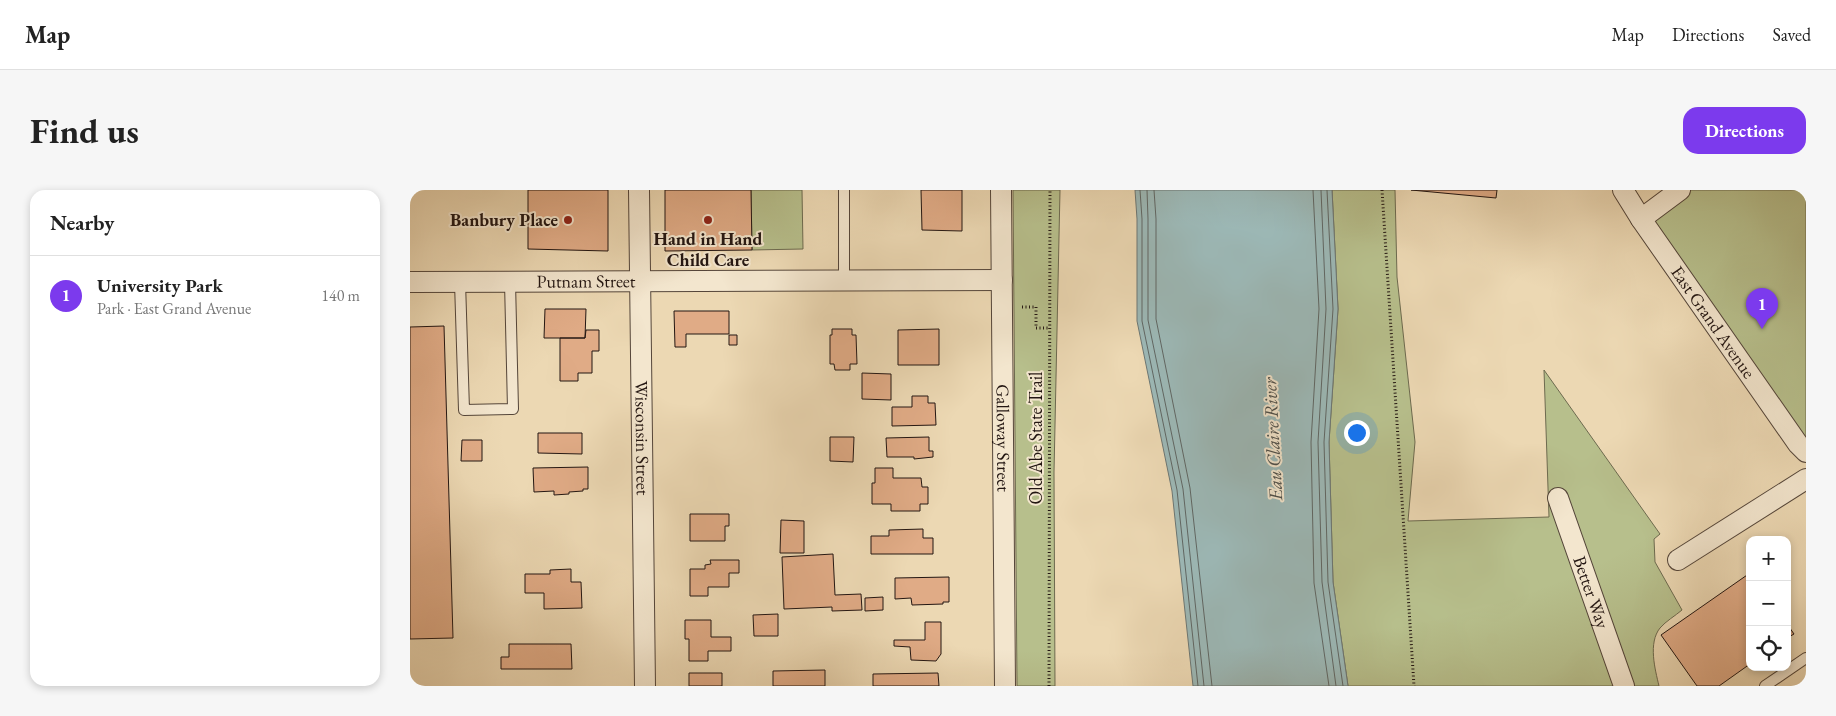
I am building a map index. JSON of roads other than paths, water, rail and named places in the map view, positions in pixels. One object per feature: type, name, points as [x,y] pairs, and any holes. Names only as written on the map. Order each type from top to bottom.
[{"type":"street","name":"Wisconsin Street","points":[[639,190],[645,686]]},
{"type":"street","name":"Galloway Street","points":[[1001,190],[1005,686]]},
{"type":"street","name":"East Grand Avenue","points":[[1623,190],[1641,219],[1798,444],[1806,452]]},
{"type":"street","points":[[1641,219],[1680,190]]},
{"type":"street","name":"Putnam Street","points":[[410,282],[1002,280]]},
{"type":"street","points":[[1678,560],[1806,479]]},
{"type":"street","name":"Better Way","points":[[1558,498],[1624,686]]},
{"type":"lane","points":[[844,190],[844,281]]},
{"type":"lane","points":[[460,282],[464,410],[513,409],[510,282]]},
{"type":"lane","points":[[1765,686],[1806,658]]},
{"type":"water","name":"Eau Claire River","points":[[1135,190],[1332,190],[1338,309],[1329,442],[1333,582],[1348,686],[1193,686],[1172,491],[1137,321],[1137,219]]},
{"type":"place","name":"Banbury Place","points":[[568,220]]},
{"type":"place","name":"Hand in Hand Child Care","points":[[708,220]]},
{"type":"place","name":"University Park","points":[[1762,329]]}]
